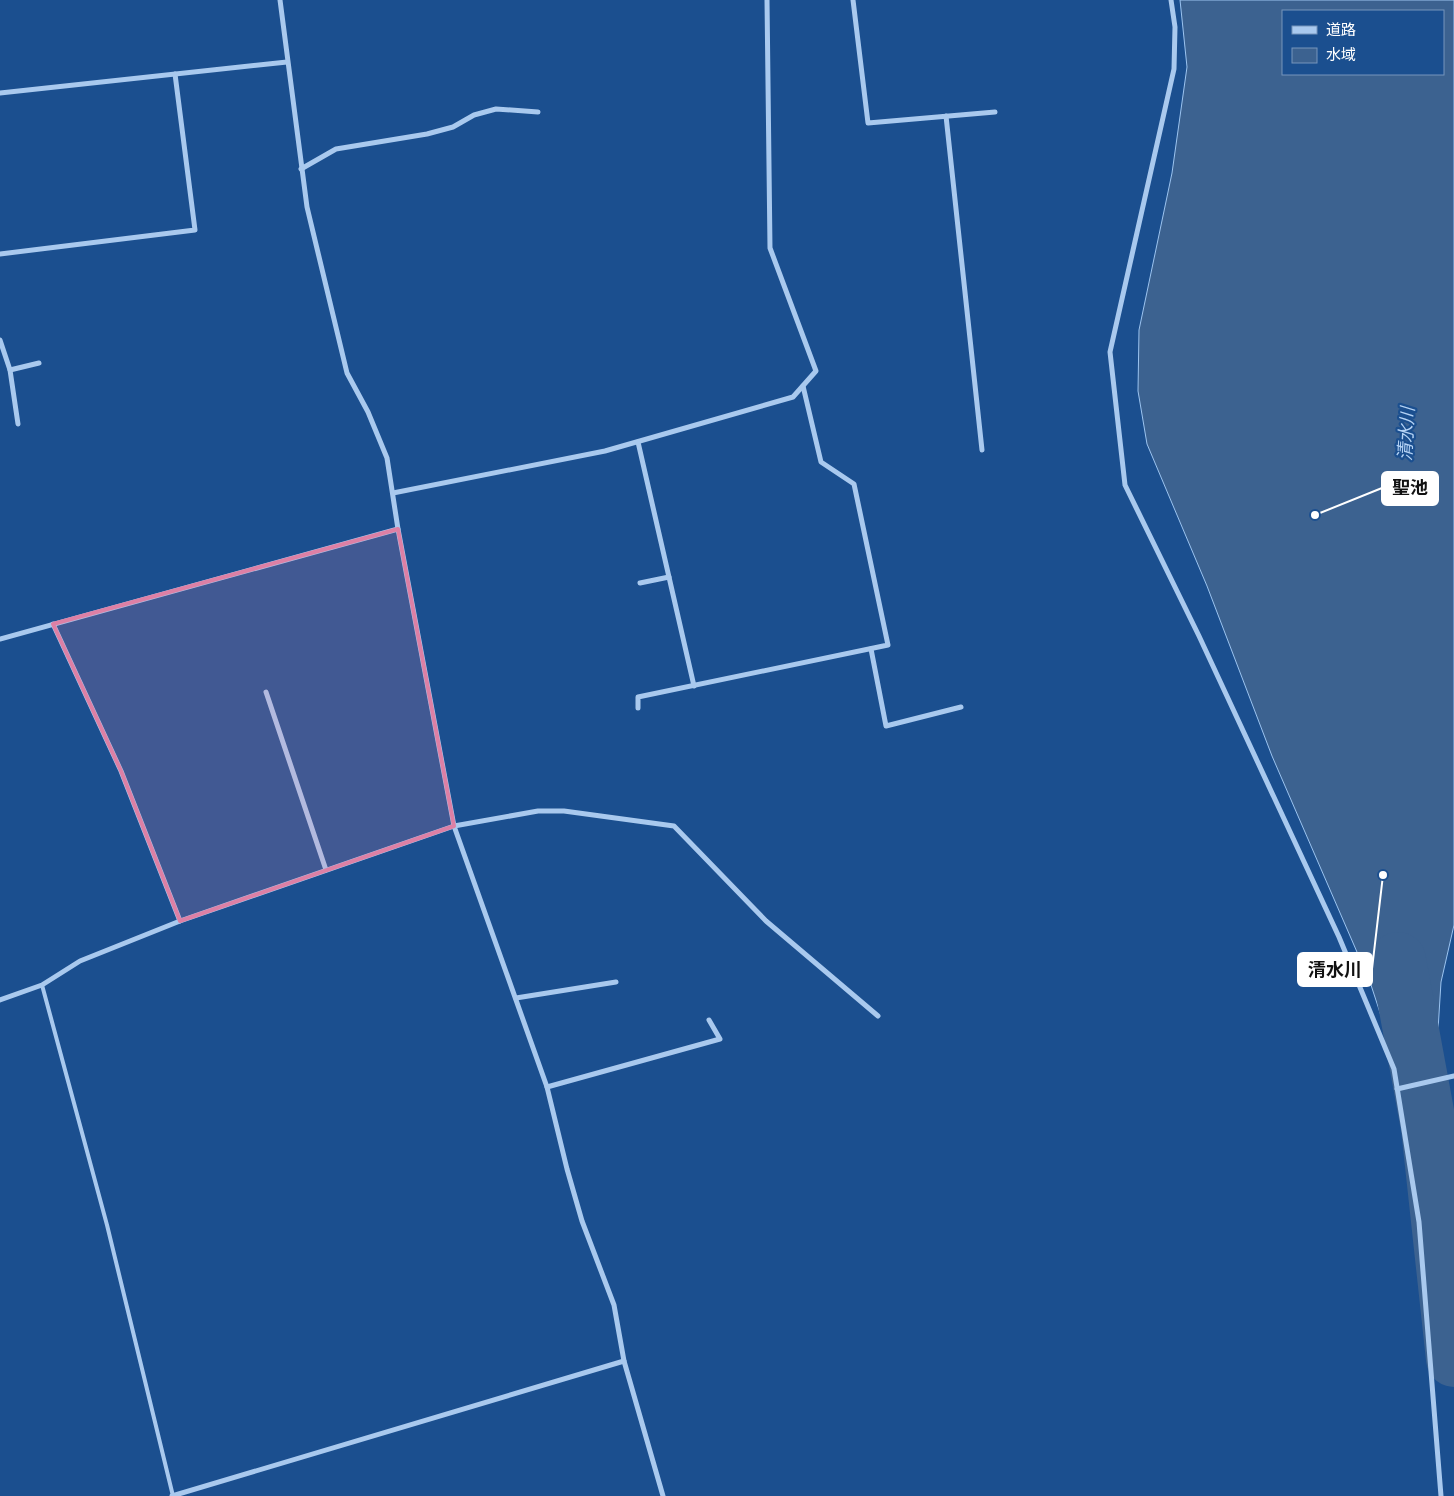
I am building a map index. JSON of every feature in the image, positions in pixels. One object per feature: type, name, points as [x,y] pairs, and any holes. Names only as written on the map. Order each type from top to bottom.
[{"type":"street","points":[[280,0],[307,207],[347,373],[368,412],[387,458],[398,529],[454,826],[547,1087],[582,1221],[614,1305],[624,1361],[663,1496]]},
{"type":"street","points":[[393,493],[605,451],[638,442],[793,397],[816,371],[770,248],[767,0]]},
{"type":"street","points":[[853,0],[868,123],[995,112]]},
{"type":"street","points":[[1171,0],[1175,27],[1174,69],[1110,352],[1125,485],[1199,636],[1339,937],[1394,1069],[1419,1222],[1441,1496]]},
{"type":"street","points":[[0,93],[287,62]]},
{"type":"street","points":[[0,254],[195,230],[175,74]]},
{"type":"street","points":[[302,169],[336,149],[452,128],[474,115],[496,109],[538,112]]},
{"type":"street","points":[[946,116],[982,450]]},
{"type":"street","points":[[0,340],[10,370],[18,424]]},
{"type":"street","points":[[10,370],[39,363]]},
{"type":"street","points":[[638,708],[638,697],[888,645],[854,484],[821,462],[802,386]]},
{"type":"street","points":[[638,442],[694,686]]},
{"type":"street","points":[[0,638],[398,529]]},
{"type":"street","points":[[640,583],[669,577]]},
{"type":"street","points":[[53,624],[121,772],[180,922]]},
{"type":"street","points":[[871,648],[886,726],[961,707]]},
{"type":"street","points":[[266,692],[326,870]]},
{"type":"street","points":[[0,1000],[42,985],[80,961],[180,922],[454,826],[538,811],[555,811],[623,818],[674,826],[766,922],[878,1016]]},
{"type":"street","points":[[516,998],[616,982]]},
{"type":"street","points":[[547,1087],[720,1039],[709,1020]]},
{"type":"street","points":[[1397,1089],[1454,1076]]},
{"type":"street","points":[[172,1496],[624,1361]]},
{"type":"lane","points":[[42,985],[106,1225],[172,1496]]},
{"type":"highlighted area","points":[[398,529],[454,826],[180,921],[121,771],[53,624]]},
{"type":"water","points":[[1180,0],[1454,0],[1454,925],[1441,982],[1438,1030],[1390,1043],[1370,982],[1272,756],[1207,586],[1147,444],[1138,391],[1139,330],[1172,173],[1187,67]]},
{"type":"waterway","name":"清水川","points":[[1398,960],[1429,1128],[1454,1359]]},
{"type":"place","name":"聖池","points":[[1315,515]]},
{"type":"place","name":"清水川","points":[[1383,875]]}]
